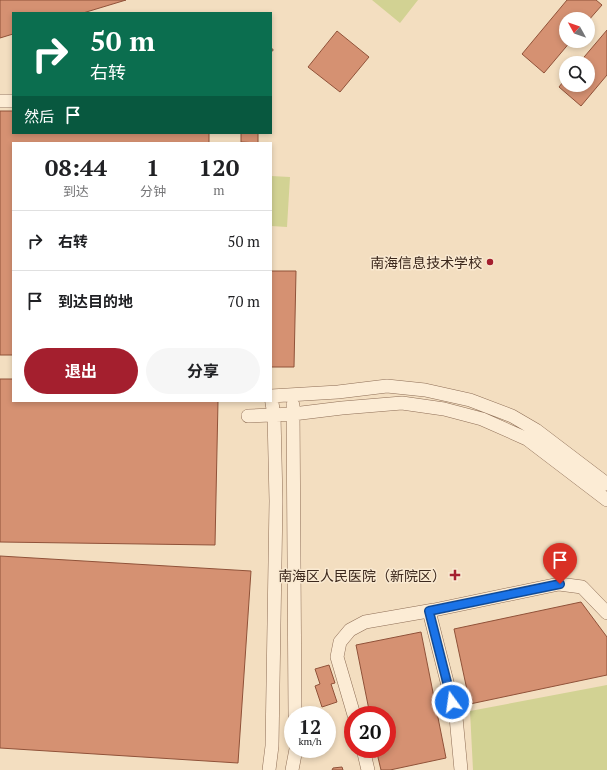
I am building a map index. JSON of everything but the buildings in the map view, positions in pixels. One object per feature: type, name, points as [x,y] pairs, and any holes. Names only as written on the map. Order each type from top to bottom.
[{"type":"street","points":[[0,101],[12,101]]},
{"type":"street","points":[[272,397],[387,386],[425,390],[470,400],[512,416],[536,430],[607,484]]},
{"type":"street","points":[[292,395],[295,706]]},
{"type":"street","points":[[269,770],[272,738],[276,501],[274,415],[272,402]]},
{"type":"street","points":[[248,416],[293,414],[402,403],[444,409],[482,419],[528,439],[607,500]]},
{"type":"street","points":[[351,706],[337,657],[340,642],[350,630],[365,622],[429,611],[560,584],[582,587],[607,613]]},
{"type":"street","points":[[429,611],[456,717],[460,770]]},
{"type":"street","points":[[292,770],[294,758]]},
{"type":"street","points":[[365,758],[368,770]]},
{"type":"green space","points":[[372,0],[418,0],[400,23]]},
{"type":"green space","points":[[272,176],[290,177],[287,227],[272,226]]},
{"type":"green space","points":[[607,685],[607,770],[473,770],[470,711]]},
{"type":"place","name":"南海信息技术学校","points":[[490,262]]},
{"type":"place","name":"南海区人民医院（新院区）","points":[[455,575]]},
{"type":"route","points":[[452,702],[429,611],[560,584]]}]
